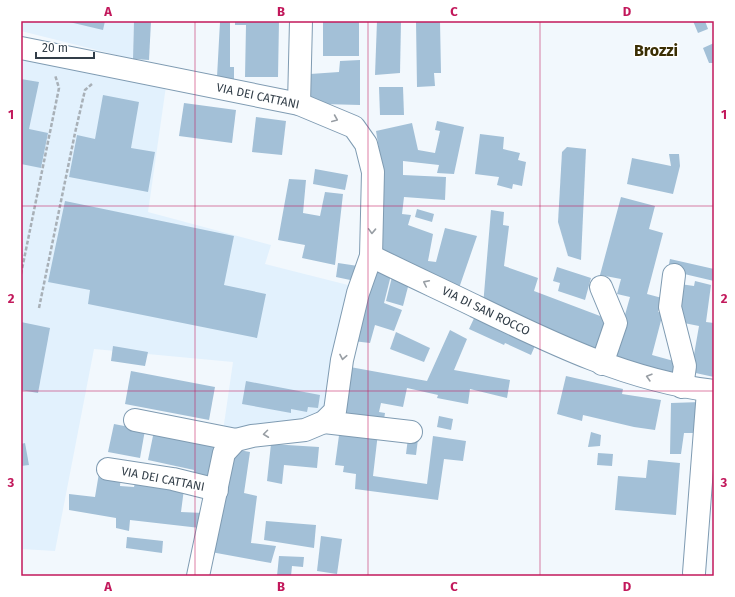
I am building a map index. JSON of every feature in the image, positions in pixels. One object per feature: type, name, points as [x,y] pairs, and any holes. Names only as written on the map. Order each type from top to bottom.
[{"type":"street","points":[[299,104],[301,21]]},
{"type":"street","name":"VIA DEI CATTANI","points":[[21,48],[299,104],[354,127],[366,144],[373,172],[371,256],[358,293],[342,360],[336,411],[324,422],[305,430],[252,436],[236,440],[135,420]]},
{"type":"street","name":"VIA DI SAN ROCCO","points":[[371,256],[527,332],[602,364],[682,387],[711,391],[694,573]]},
{"type":"street","points":[[674,275],[670,307],[685,366],[682,387]]},
{"type":"street","points":[[602,287],[616,322],[602,364]]},
{"type":"street","name":"VIA DEI CATTANI","points":[[324,422],[411,432]]},
{"type":"street","name":"VIA DEI CATTANI","points":[[198,576],[224,453],[236,440]]},
{"type":"street","name":"VIA DEI CATTANI","points":[[108,468],[173,479],[217,490]]},
{"type":"path","points":[[21,274],[59,88],[52,66],[53,55]]},
{"type":"path","points":[[39,308],[85,90],[103,73],[105,65]]},
{"type":"shaded area","points":[[21,21],[134,21],[133,59],[21,31]]},
{"type":"shaded area","points":[[21,40],[168,72],[148,212],[271,245],[265,264],[352,286],[325,414],[311,423],[223,431],[233,362],[94,349],[55,551],[21,549]]},
{"type":"building","points":[[65,21],[105,21],[103,30]]},
{"type":"building","points":[[134,21],[151,21],[149,60],[133,59]]},
{"type":"building","points":[[235,21],[279,21],[278,77],[245,77],[246,25],[235,25]]},
{"type":"building","points":[[323,21],[359,21],[359,56],[323,56]]},
{"type":"building","points":[[377,21],[401,21],[400,73],[375,75]]},
{"type":"building","points":[[416,21],[440,21],[441,73],[434,73],[435,86],[417,87]]},
{"type":"building","points":[[693,21],[705,21],[708,29],[698,33]]},
{"type":"building","points":[[220,22],[230,22],[230,67],[234,67],[234,79],[217,77]]},
{"type":"building","points":[[714,43],[714,63],[709,63],[703,48]]},
{"type":"building","points":[[360,60],[360,105],[323,104],[309,100],[310,74],[339,72],[340,61]]},
{"type":"building","points":[[21,79],[39,82],[29,129],[48,133],[41,168],[21,164]]},
{"type":"building","points":[[379,87],[403,87],[404,115],[380,115]]},
{"type":"building","points":[[103,95],[139,102],[131,148],[155,152],[148,192],[69,177],[77,135],[95,139]]},
{"type":"building","points":[[184,103],[236,110],[232,143],[179,136]]},
{"type":"building","points":[[256,117],[286,121],[282,155],[252,152]]},
{"type":"building","points":[[437,121],[464,127],[454,174],[437,173],[439,165],[403,161],[403,175],[446,177],[445,200],[404,197],[402,214],[411,215],[408,225],[433,234],[428,261],[436,262],[445,228],[477,236],[458,291],[380,250],[381,162],[376,131],[412,123],[418,150],[435,153],[440,131],[435,130]]},
{"type":"building","points":[[480,134],[504,137],[503,149],[520,153],[518,160],[526,162],[522,186],[513,184],[512,189],[497,185],[499,177],[475,174]]},
{"type":"building","points":[[567,147],[586,149],[581,260],[568,256],[558,222],[562,152]]},
{"type":"building","points":[[669,154],[679,154],[680,166],[673,194],[627,184],[632,158],[671,166]]},
{"type":"building","points":[[315,169],[348,175],[345,190],[313,184]]},
{"type":"building","points":[[289,179],[306,180],[303,213],[320,216],[325,192],[343,194],[335,265],[302,258],[305,245],[278,240]]},
{"type":"building","points":[[621,197],[655,206],[649,229],[663,233],[647,294],[662,298],[658,312],[663,313],[652,355],[681,363],[676,382],[612,361],[630,297],[617,294],[621,279],[600,275]]},
{"type":"building","points":[[65,201],[234,236],[224,285],[266,294],[257,338],[88,304],[90,290],[48,282]]},
{"type":"building","points":[[417,209],[434,214],[432,222],[415,217]]},
{"type":"building","points":[[491,210],[504,212],[503,225],[509,226],[504,266],[538,278],[534,291],[608,319],[596,353],[483,306]]},
{"type":"building","points":[[670,259],[714,269],[714,281],[680,273],[682,267],[669,264]]},
{"type":"building","points":[[338,263],[358,266],[355,281],[336,277]]},
{"type":"building","points":[[557,267],[591,278],[585,300],[558,291],[560,283],[553,281]]},
{"type":"building","points":[[374,268],[391,275],[384,303],[402,310],[394,331],[375,325],[370,343],[353,341]]},
{"type":"building","points":[[392,277],[409,283],[403,306],[386,301]]},
{"type":"building","points":[[695,281],[711,285],[706,322],[714,323],[714,377],[691,372],[699,326],[674,321],[680,284],[694,286]]},
{"type":"building","points":[[476,314],[537,341],[531,355],[505,343],[504,345],[469,329]]},
{"type":"building","points":[[21,322],[50,328],[38,393],[21,390]]},
{"type":"building","points":[[450,330],[467,339],[454,370],[510,380],[507,398],[470,389],[468,404],[437,398],[438,395],[407,388],[403,407],[381,403],[379,412],[385,413],[383,426],[342,421],[350,367],[427,381]]},
{"type":"building","points":[[396,332],[430,348],[424,362],[390,349]]},
{"type":"building","points":[[113,346],[148,352],[145,366],[111,361]]},
{"type":"building","points":[[131,371],[215,387],[209,420],[125,404]]},
{"type":"building","points":[[566,376],[623,389],[622,394],[661,400],[655,430],[634,427],[583,415],[582,421],[557,414]]},
{"type":"building","points":[[246,381],[320,395],[318,408],[308,407],[307,412],[291,409],[291,413],[242,404]]},
{"type":"building","points":[[701,402],[698,433],[684,433],[681,454],[670,454],[671,403]]},
{"type":"building","points":[[439,416],[453,419],[451,430],[437,427]]},
{"type":"building","points":[[114,424],[145,430],[140,458],[108,452]]},
{"type":"building","points":[[340,428],[378,433],[373,476],[427,484],[433,436],[466,441],[463,461],[444,459],[438,500],[355,489],[356,474],[343,472],[344,466],[335,465]]},
{"type":"building","points":[[154,431],[220,445],[212,482],[192,478],[194,470],[148,460]]},
{"type":"building","points":[[591,432],[601,435],[600,446],[588,447]]},
{"type":"building","points":[[408,438],[418,439],[416,455],[406,454]]},
{"type":"building","points":[[25,443],[29,465],[21,466],[21,444]]},
{"type":"building","points":[[271,444],[319,447],[317,468],[284,465],[282,484],[267,481]]},
{"type":"building","points":[[239,450],[250,452],[244,493],[257,496],[251,543],[276,546],[271,563],[211,552],[228,457]]},
{"type":"building","points":[[598,453],[613,454],[612,466],[597,465]]},
{"type":"building","points":[[648,460],[680,463],[676,515],[615,510],[618,476],[646,478]]},
{"type":"building","points":[[99,473],[121,475],[120,486],[134,487],[136,479],[184,489],[181,512],[203,513],[200,528],[130,520],[129,531],[116,528],[116,518],[69,510],[69,494],[95,497]]},
{"type":"building","points":[[266,521],[316,525],[314,548],[264,540]]},
{"type":"building","points":[[321,536],[342,539],[337,574],[317,571]]},
{"type":"building","points":[[127,537],[163,541],[162,553],[126,548]]},
{"type":"building","points":[[279,556],[304,557],[303,567],[292,566],[291,576],[277,576]]},
{"type":"district","name":"Brozzi","points":[[656,50]]}]
